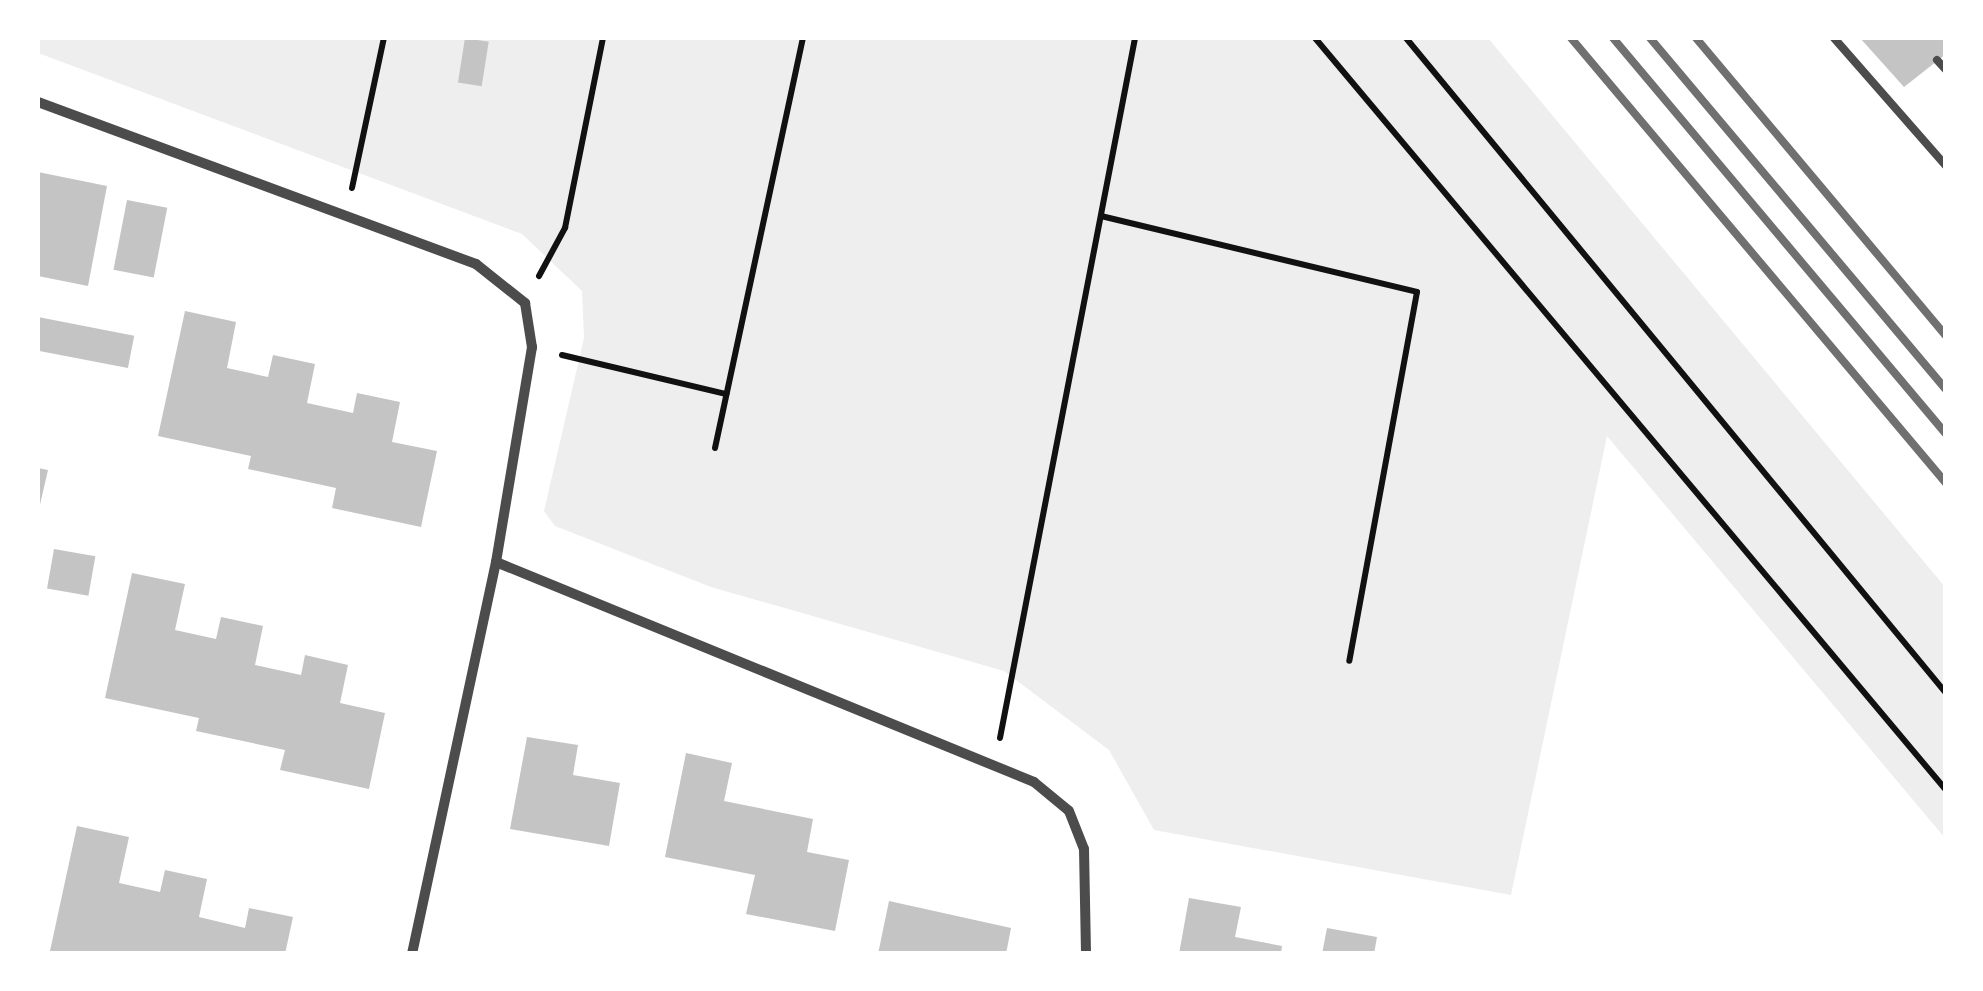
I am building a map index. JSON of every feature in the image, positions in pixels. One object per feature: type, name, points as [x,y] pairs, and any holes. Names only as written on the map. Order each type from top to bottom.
[{"type":"street","points":[[38,102],[476,264],[525,302],[532,348],[496,562],[412,954]]},
{"type":"street","points":[[496,562],[994,766],[1069,811],[1084,850],[1086,954]]},
{"type":"lane","points":[[1834,38],[1946,166]]},
{"type":"lane","points":[[1938,60],[1946,70]]},
{"type":"path","points":[[346,216],[384,38]]},
{"type":"path","points":[[525,302],[564,228],[603,38]]},
{"type":"path","points":[[715,448],[803,38]]},
{"type":"path","points":[[994,766],[1135,38]]},
{"type":"path","points":[[1315,38],[1946,790]]},
{"type":"path","points":[[1406,38],[1946,693]]},
{"type":"path","points":[[1100,216],[1417,292],[1349,661]]},
{"type":"path","points":[[532,348],[726,394]]},
{"type":"shaded area","points":[[38,38],[1488,38],[1945,587],[1945,838],[1607,436],[1511,895],[1154,830],[1109,750],[1004,671],[711,587],[555,526],[544,511],[584,338],[582,291],[522,234],[38,53]]},
{"type":"building","points":[[465,38],[489,42],[482,86],[458,82]]},
{"type":"building","points":[[1860,38],[1946,38],[1946,54],[1904,87]]},
{"type":"building","points":[[38,172],[107,186],[88,286],[38,276]]},
{"type":"building","points":[[127,200],[167,208],[154,278],[113,270]]},
{"type":"building","points":[[185,311],[236,322],[227,368],[268,377],[273,355],[315,364],[307,403],[353,413],[357,393],[400,402],[392,442],[437,451],[421,527],[332,508],[336,488],[248,469],[251,456],[158,436]]},
{"type":"building","points":[[38,317],[134,336],[128,368],[38,351]]},
{"type":"building","points":[[38,468],[48,470],[39,509],[38,509]]},
{"type":"building","points":[[54,549],[95,556],[88,596],[47,588]]},
{"type":"building","points":[[132,573],[185,584],[175,630],[216,639],[221,617],[263,626],[255,665],[301,675],[305,655],[348,665],[340,703],[385,713],[369,789],[280,770],[285,750],[196,731],[199,718],[105,698]]},
{"type":"building","points":[[527,737],[578,745],[573,775],[620,783],[609,846],[510,829]]},
{"type":"building","points":[[686,753],[732,763],[724,801],[813,819],[807,852],[849,860],[835,931],[746,914],[755,875],[665,857]]},
{"type":"building","points":[[77,826],[129,837],[119,883],[160,892],[165,870],[207,879],[199,917],[245,928],[249,908],[293,917],[285,954],[50,951]]},
{"type":"building","points":[[1189,898],[1241,907],[1235,937],[1282,946],[1281,954],[1179,954]]},
{"type":"building","points":[[889,901],[1011,928],[1006,954],[878,954]]},
{"type":"building","points":[[1327,928],[1377,937],[1374,954],[1322,954]]},
{"type":"railway","points":[[1571,38],[1946,483]]},
{"type":"railway","points":[[1613,38],[1946,434]]},
{"type":"railway","points":[[1650,38],[1946,389]]},
{"type":"railway","points":[[1696,38],[1946,336]]}]
